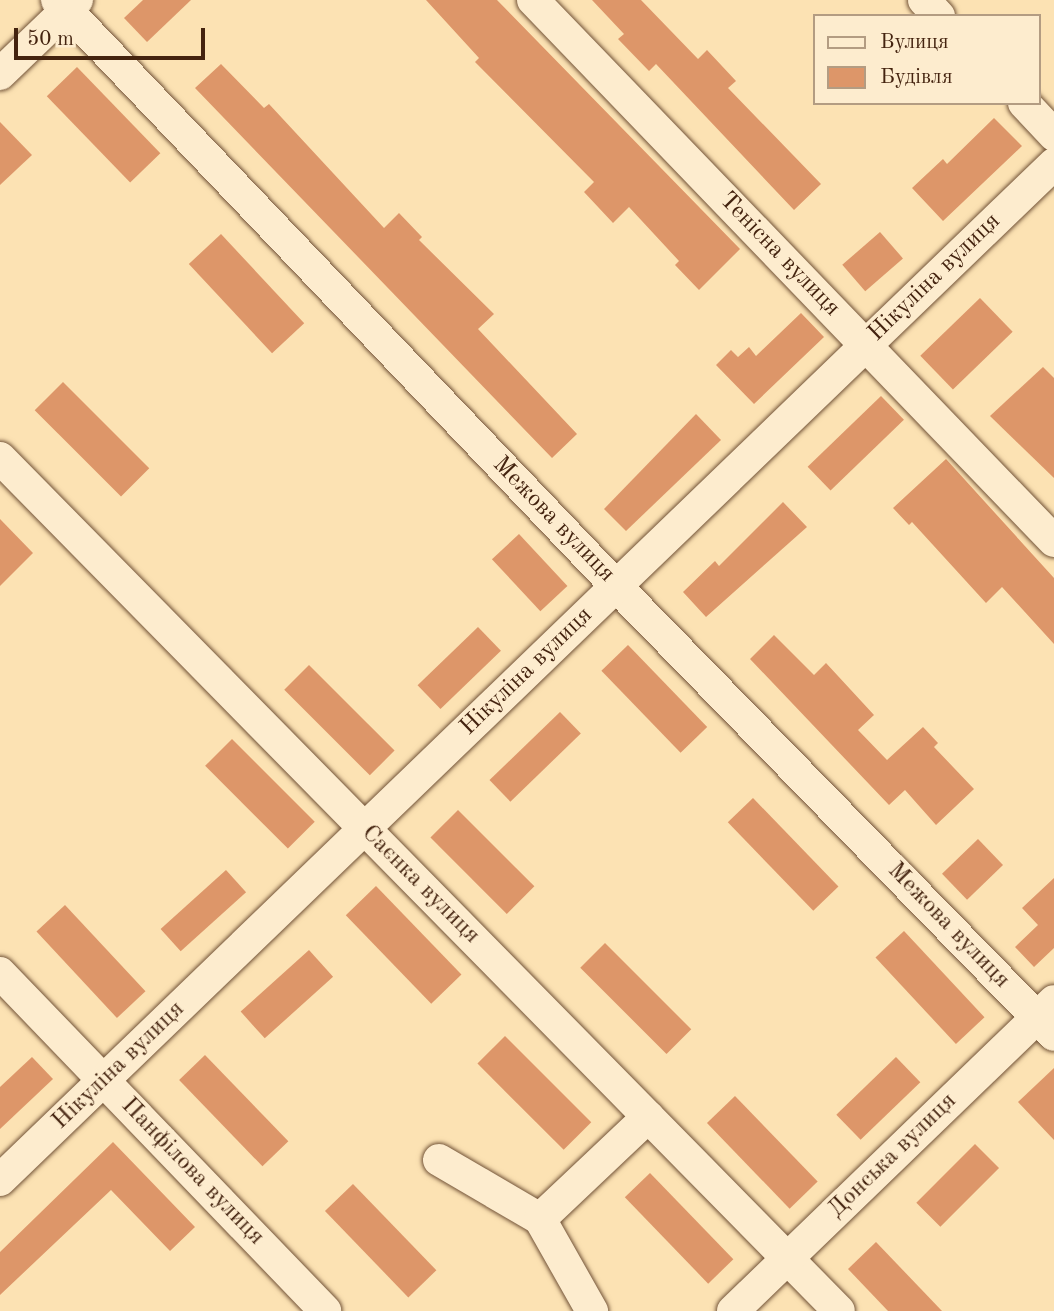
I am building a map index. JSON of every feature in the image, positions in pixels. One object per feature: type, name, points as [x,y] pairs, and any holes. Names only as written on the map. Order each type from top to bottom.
[{"type":"street","name":"Тенісна вулиця","points":[[533,0],[1054,541]]},
{"type":"street","points":[[924,0],[937,14]]},
{"type":"street","points":[[0,74],[67,3]]},
{"type":"street","name":"Межова вулиця","points":[[67,3],[616,586],[1048,1018]]},
{"type":"street","points":[[1026,105],[1054,135]]},
{"type":"street","name":"Нікуліна вулиця","points":[[0,1180],[1054,164]]},
{"type":"street","name":"Саєнка вулиця","points":[[0,458],[839,1311]]},
{"type":"street","name":"Панфілова вулиця","points":[[0,973],[325,1311]]},
{"type":"street","name":"Донська вулиця","points":[[733,1311],[1048,1018]]},
{"type":"street","points":[[540,1219],[648,1117]]},
{"type":"street","points":[[439,1160],[540,1219],[592,1311]]},
{"type":"building","points":[[143,0],[191,0],[147,42],[124,18]]},
{"type":"building","points":[[426,0],[497,0],[740,249],[699,290],[675,265],[679,261],[629,207],[613,223],[584,192],[594,182],[475,62],[479,58]]},
{"type":"building","points":[[592,0],[641,0],[698,59],[707,50],[736,81],[728,88],[821,184],[794,210],[656,64],[649,71],[618,39],[624,34]]},
{"type":"building","points":[[221,64],[264,108],[269,104],[384,228],[399,213],[422,237],[419,240],[494,314],[478,329],[577,434],[552,458],[195,88]]},
{"type":"building","points":[[77,67],[160,153],[130,182],[47,96]]},
{"type":"building","points":[[994,118],[1022,146],[943,221],[912,188],[943,159],[947,164]]},
{"type":"building","points":[[0,122],[32,155],[0,185]]},
{"type":"building","points":[[880,232],[903,258],[865,291],[842,265]]},
{"type":"building","points":[[221,234],[304,323],[272,353],[189,264]]},
{"type":"building","points":[[980,298],[1013,332],[953,389],[920,356]]},
{"type":"building","points":[[801,313],[824,337],[754,404],[716,365],[731,350],[738,357],[749,347],[756,356]]},
{"type":"building","points":[[1043,367],[1054,378],[1054,478],[990,416]]},
{"type":"building","points":[[63,382],[149,468],[121,497],[35,410]]},
{"type":"building","points":[[881,396],[904,420],[831,491],[808,467]]},
{"type":"building","points":[[696,414],[721,440],[626,531],[604,509]]},
{"type":"building","points":[[946,459],[1054,578],[1054,644],[1002,587],[986,603],[912,522],[909,525],[893,508]]},
{"type":"building","points":[[783,502],[807,527],[706,617],[683,592],[715,561],[719,566]]},
{"type":"building","points":[[0,519],[33,553],[0,586]]},
{"type":"building","points":[[519,534],[567,586],[540,611],[492,559]]},
{"type":"building","points":[[478,627],[501,651],[440,709],[418,685]]},
{"type":"building","points":[[774,635],[814,675],[826,663],[874,715],[858,730],[887,760],[923,727],[938,743],[934,747],[974,789],[936,825],[905,790],[889,805],[750,659]]},
{"type":"building","points":[[628,645],[707,727],[681,753],[601,671]]},
{"type":"building","points":[[309,665],[395,751],[370,775],[284,690]]},
{"type":"building","points":[[560,712],[581,734],[510,802],[490,780]]},
{"type":"building","points":[[232,739],[315,822],[288,849],[205,766]]},
{"type":"building","points":[[753,798],[838,886],[813,911],[728,822]]},
{"type":"building","points":[[458,810],[534,886],[507,914],[430,838]]},
{"type":"building","points":[[978,839],[1003,865],[967,900],[942,874]]},
{"type":"building","points":[[226,870],[246,892],[181,951],[161,929]]},
{"type":"building","points":[[1054,878],[1054,948],[1034,967],[1015,947],[1038,925],[1022,908]]},
{"type":"building","points":[[376,886],[461,974],[431,1004],[346,915]]},
{"type":"building","points":[[65,905],[145,991],[117,1018],[36,932]]},
{"type":"building","points":[[904,931],[984,1017],[956,1044],[875,958]]},
{"type":"building","points":[[605,943],[691,1029],[667,1054],[580,968]]},
{"type":"building","points":[[309,950],[333,977],[265,1038],[241,1012]]},
{"type":"building","points":[[505,1036],[591,1122],[564,1150],[477,1064]]},
{"type":"building","points":[[205,1055],[288,1141],[262,1166],[179,1080]]},
{"type":"building","points":[[32,1057],[53,1079],[0,1129],[0,1087]]},
{"type":"building","points":[[896,1057],[920,1082],[861,1140],[836,1115]]},
{"type":"building","points":[[1054,1068],[1054,1140],[1018,1102]]},
{"type":"building","points":[[735,1096],[818,1182],[790,1209],[707,1123]]},
{"type":"building","points":[[113,1142],[195,1227],[170,1251],[111,1190],[0,1295],[0,1252]]},
{"type":"building","points":[[975,1144],[999,1168],[940,1227],[916,1203]]},
{"type":"building","points":[[650,1173],[733,1259],[708,1284],[625,1197]]},
{"type":"building","points":[[353,1184],[436,1270],[408,1297],[325,1211]]},
{"type":"building","points":[[876,1242],[942,1311],[888,1311],[848,1269]]}]
